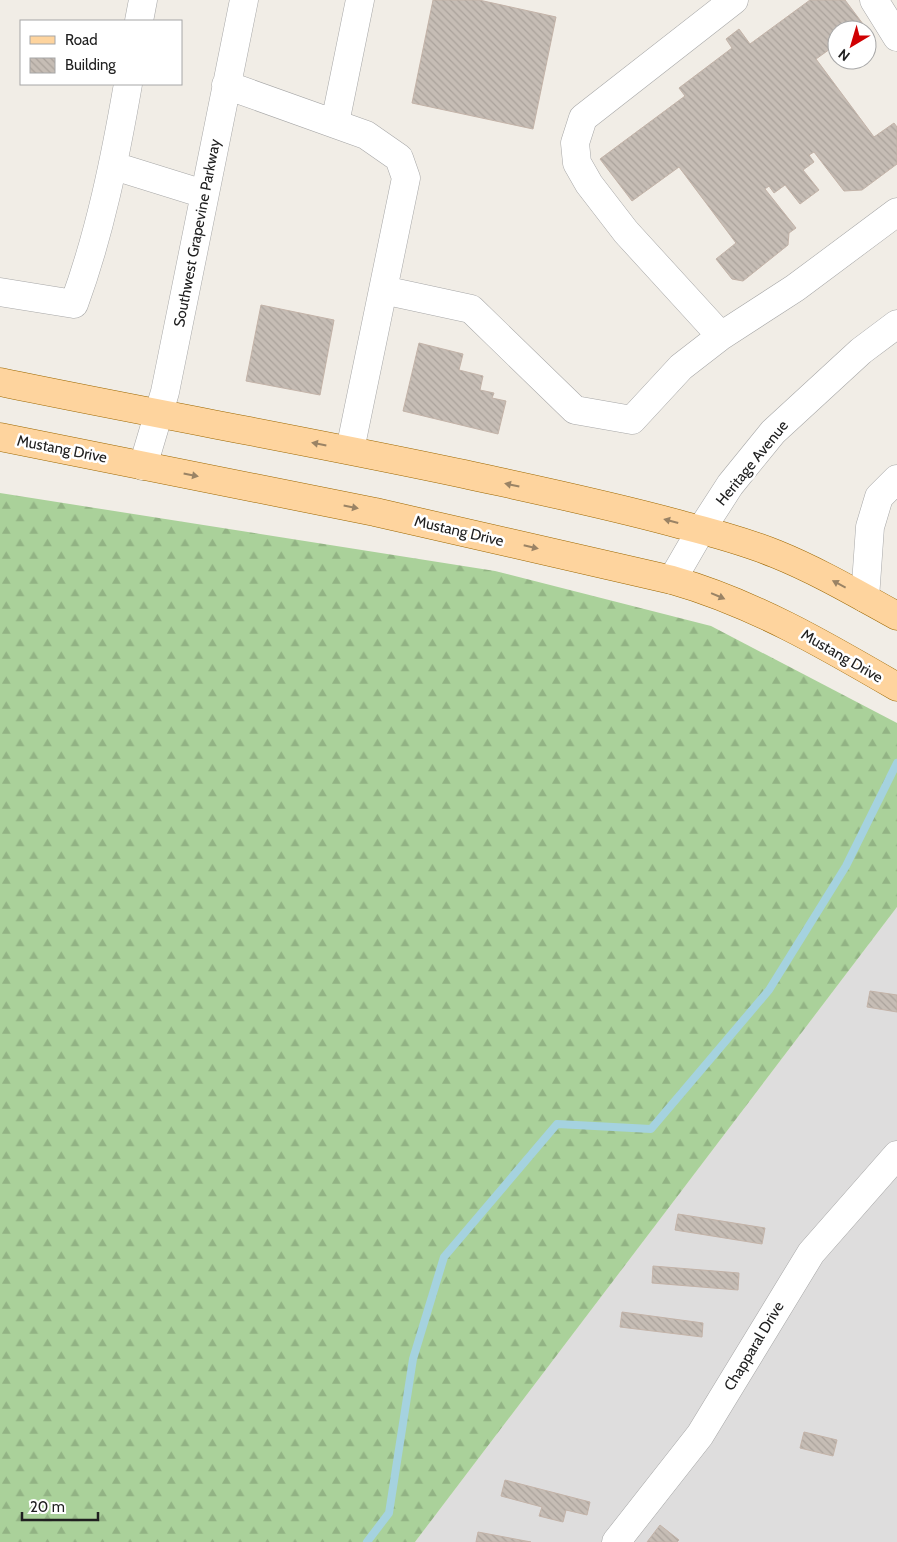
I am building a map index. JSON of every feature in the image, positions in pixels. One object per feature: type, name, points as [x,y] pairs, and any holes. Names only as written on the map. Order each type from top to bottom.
[{"type":"main road","points":[[0,382],[159,415],[210,422],[350,450],[623,508],[776,554],[897,616]]},
{"type":"main road","name":"Mustang Drive","points":[[0,437],[375,512],[672,580],[699,588],[803,633],[897,687]]},
{"type":"street","points":[[139,20],[143,0]]},
{"type":"street","name":"Southwest Grapevine Parkway","points":[[143,466],[159,415],[244,0]]},
{"type":"street","points":[[335,123],[360,0]]},
{"type":"street","points":[[721,336],[626,232],[589,184],[577,163],[576,143],[583,118],[734,0]]},
{"type":"street","points":[[874,0],[897,37]]},
{"type":"street","points":[[0,292],[74,304],[90,262],[114,166],[128,85]]},
{"type":"street","points":[[226,85],[366,134],[399,158],[406,178],[350,450]]},
{"type":"street","points":[[114,166],[204,194]]},
{"type":"street","points":[[383,290],[471,310],[575,410],[632,420],[681,367],[721,336],[895,220]]},
{"type":"street","name":"Heritage Avenue","points":[[672,580],[730,485],[773,432],[861,351],[897,324]]},
{"type":"street","points":[[865,598],[870,526],[879,497],[897,479]]},
{"type":"street","name":"Chapparal Drive","points":[[616,1542],[700,1435],[811,1253],[897,1155]]},
{"type":"shaded area","points":[[897,907],[897,1542],[415,1542]]},
{"type":"green space","points":[[0,493],[495,571],[711,626],[897,723],[897,907],[415,1542],[0,1542]]},
{"type":"building","points":[[433,0],[479,0],[556,17],[533,129],[412,103]]},
{"type":"building","points":[[810,0],[845,0],[860,20],[827,20],[827,51],[816,59],[874,137],[894,123],[897,127],[897,164],[862,190],[844,191],[814,152],[809,155],[814,162],[803,170],[819,190],[800,204],[785,185],[774,193],[769,186],[765,189],[796,228],[789,233],[788,245],[743,281],[732,279],[716,259],[736,243],[679,167],[632,201],[600,159],[685,96],[679,88],[732,48],[726,39],[739,29],[750,44]]},
{"type":"building","points":[[261,305],[334,320],[320,395],[246,381]]},
{"type":"building","points":[[419,343],[463,354],[459,370],[483,376],[480,390],[494,393],[492,398],[506,401],[498,434],[403,411]]},
{"type":"building","points":[[870,991],[897,995],[897,1012],[867,1007]]},
{"type":"building","points":[[678,1214],[765,1228],[762,1244],[675,1230]]},
{"type":"building","points":[[653,1266],[739,1273],[738,1290],[652,1283]]},
{"type":"building","points":[[622,1312],[703,1323],[702,1337],[620,1327]]},
{"type":"building","points":[[804,1432],[837,1440],[833,1456],[800,1448]]},
{"type":"building","points":[[505,1480],[590,1502],[587,1515],[566,1510],[563,1522],[539,1516],[542,1507],[501,1496]]},
{"type":"building","points":[[660,1525],[679,1540],[677,1542],[647,1542]]},
{"type":"building","points":[[478,1532],[531,1542],[476,1542]]},
{"type":"waterway","points":[[367,1542],[389,1513],[413,1359],[444,1257],[557,1124],[651,1129],[769,990],[846,866],[897,763]]}]
